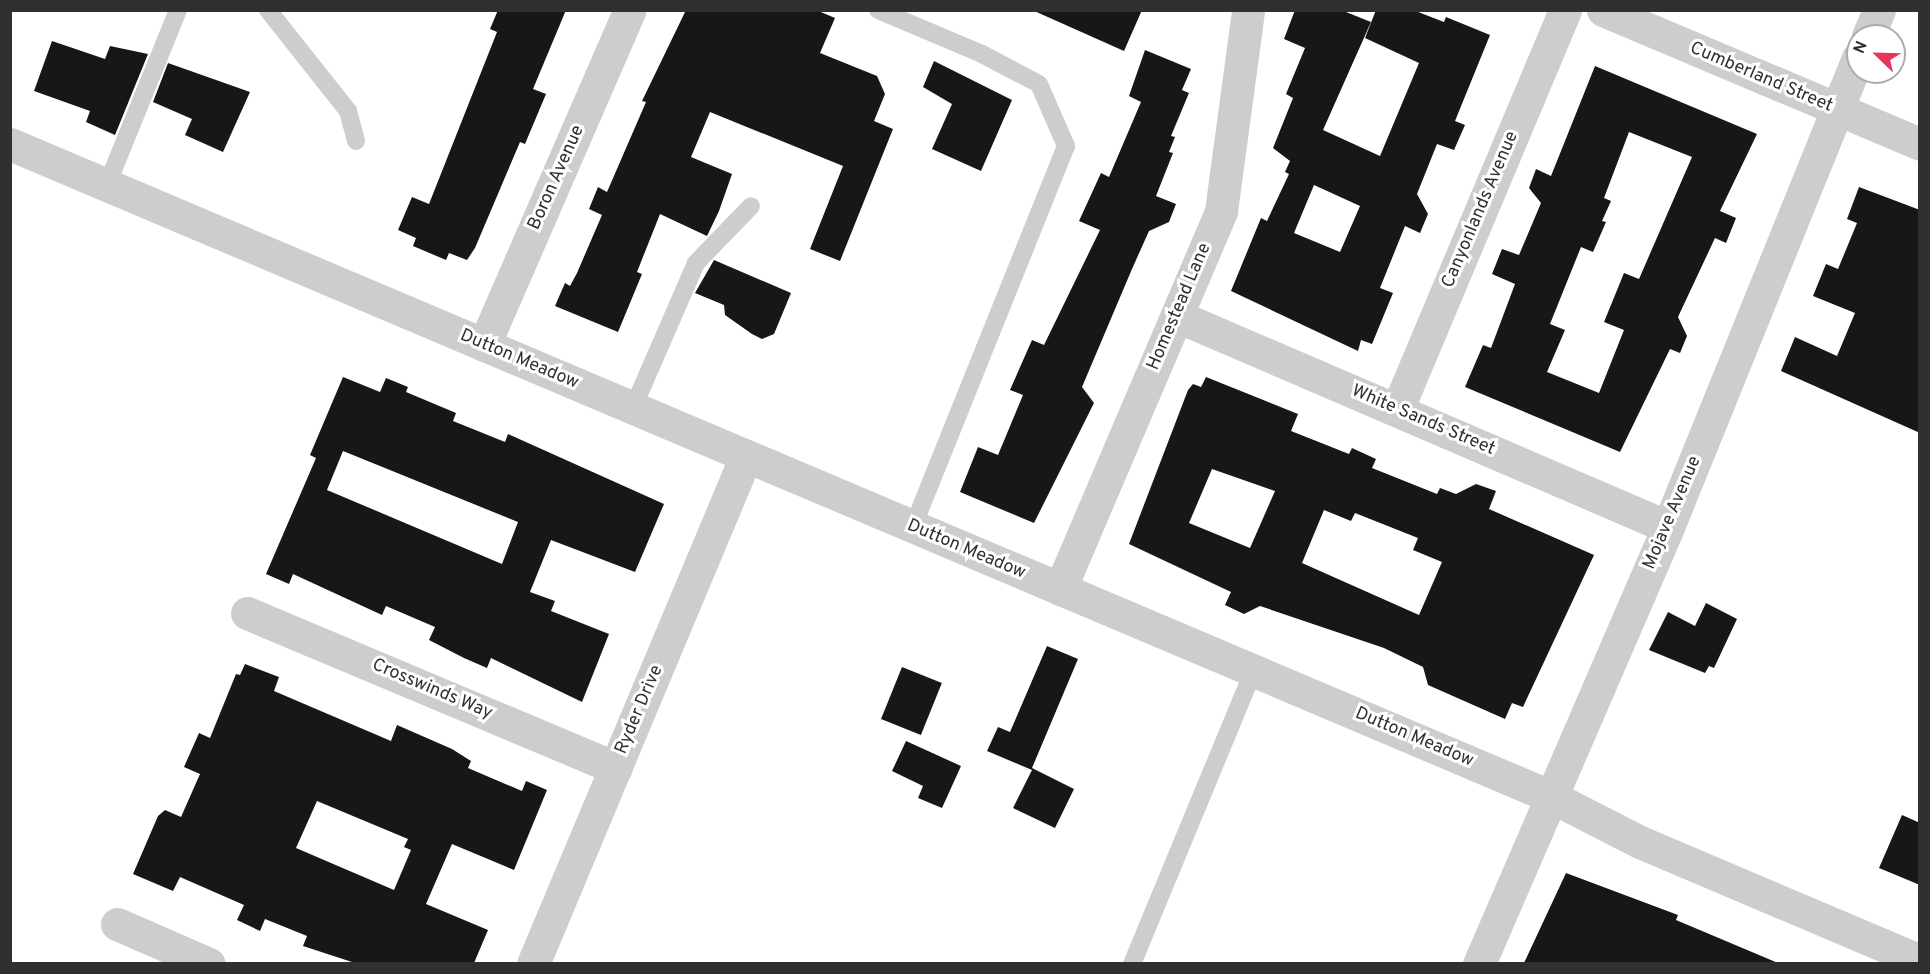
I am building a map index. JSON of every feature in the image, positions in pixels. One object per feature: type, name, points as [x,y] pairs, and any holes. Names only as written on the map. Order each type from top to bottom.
[{"type":"street","name":"Boron Avenue","points":[[484,345],[630,10]]},
{"type":"street","name":"Homestead Lane","points":[[1060,589],[1221,211],[1248,10]]},
{"type":"street","name":"Canyonlands Avenue","points":[[1397,410],[1565,10]]},
{"type":"street","name":"Cumberland Street","points":[[1603,10],[1920,144]]},
{"type":"street","points":[[1873,24],[1879,10]]},
{"type":"street","name":"Mojave Avenue","points":[[1479,963],[1668,526],[1847,84]]},
{"type":"street","name":"Dutton Meadow","points":[[10,144],[1550,796],[1640,842],[1920,961]]},
{"type":"street","name":"White Sands Street","points":[[1177,316],[1668,526]]},
{"type":"street","name":"Ryder Drive","points":[[533,963],[746,456]]},
{"type":"street","name":"Crosswinds Way","points":[[248,613],[616,768]]},
{"type":"street","points":[[117,924],[209,963]]},
{"type":"lane","points":[[107,185],[178,10]]},
{"type":"lane","points":[[268,10],[348,111],[356,141]]},
{"type":"lane","points":[[878,10],[982,54],[1039,84],[1066,146],[913,527]]},
{"type":"lane","points":[[633,408],[696,263],[751,206]]},
{"type":"lane","points":[[1132,963],[1254,670]]},
{"type":"building","points":[[498,10],[566,10],[533,89],[546,94],[525,144],[520,142],[475,248],[467,260],[449,253],[446,260],[413,246],[416,238],[398,230],[412,197],[429,204],[497,32],[490,29]]},
{"type":"building","points":[[686,10],[816,10],[835,18],[820,53],[877,76],[885,94],[874,121],[893,129],[840,261],[810,249],[843,166],[710,112],[691,157],[732,174],[719,211],[707,236],[660,214],[637,272],[642,274],[618,332],[555,306],[565,283],[570,286],[577,273],[602,215],[589,209],[598,187],[607,192],[646,102],[642,101]]},
{"type":"building","points":[[1032,10],[1142,10],[1124,51]]},
{"type":"building","points":[[1295,10],[1341,10],[1371,22],[1323,130],[1380,156],[1419,63],[1365,38],[1376,10],[1413,10],[1444,22],[1446,17],[1490,35],[1455,121],[1465,125],[1454,150],[1437,144],[1417,194],[1428,214],[1420,233],[1405,226],[1380,288],[1393,293],[1372,344],[1361,340],[1358,351],[1231,291],[1261,218],[1267,221],[1289,174],[1285,172],[1290,161],[1273,148],[1293,98],[1286,94],[1305,48],[1284,39]],"holes":[[[1314,185],[1360,206],[1340,252],[1294,233]]]},
{"type":"building","points":[[52,41],[105,59],[110,46],[148,54],[115,135],[86,122],[90,111],[34,91]]},
{"type":"building","points":[[1145,50],[1191,69],[1182,90],[1189,93],[1171,136],[1175,137],[1169,152],[1173,153],[1156,196],[1176,204],[1169,222],[1149,231],[1132,269],[1082,387],[1094,403],[1034,523],[960,492],[978,447],[998,455],[1023,395],[1010,390],[1032,340],[1044,345],[1100,230],[1079,221],[1101,173],[1109,177],[1141,102],[1129,96]]},
{"type":"building","points":[[934,61],[1012,100],[981,171],[932,149],[952,104],[923,87]]},
{"type":"building","points":[[168,63],[250,92],[223,152],[185,135],[192,119],[153,102]]},
{"type":"building","points":[[1595,66],[1757,134],[1720,211],[1736,218],[1726,243],[1715,238],[1678,317],[1687,336],[1680,353],[1670,349],[1620,452],[1465,387],[1483,345],[1491,348],[1515,284],[1492,274],[1502,249],[1519,255],[1541,203],[1529,188],[1536,169],[1551,176]],"holes":[[[1629,132],[1692,157],[1639,279],[1624,273],[1604,322],[1624,330],[1599,393],[1547,372],[1565,330],[1550,324],[1581,247],[1593,252],[1606,222],[1602,221],[1611,201],[1604,198]]]},
{"type":"building","points":[[1859,187],[1920,210],[1920,433],[1781,371],[1795,337],[1837,356],[1855,313],[1813,296],[1826,264],[1838,269],[1857,223],[1847,219]]},
{"type":"building","points":[[714,260],[791,293],[774,334],[762,339],[752,334],[725,315],[724,305],[695,293]]},
{"type":"building","points":[[343,377],[380,392],[386,378],[408,387],[406,392],[456,413],[453,421],[505,442],[508,434],[664,504],[635,572],[551,540],[530,592],[555,601],[551,611],[609,634],[582,702],[491,658],[487,668],[464,658],[429,640],[435,627],[386,606],[382,615],[293,574],[289,584],[266,574],[316,458],[310,455]],"holes":[[[343,451],[518,522],[502,564],[327,490]]]},
{"type":"building","points":[[1206,377],[1298,414],[1291,431],[1349,454],[1352,448],[1376,459],[1372,468],[1437,494],[1440,488],[1456,494],[1476,484],[1496,491],[1489,509],[1594,555],[1523,707],[1512,703],[1505,719],[1428,685],[1423,667],[1384,648],[1260,606],[1244,614],[1225,605],[1231,592],[1129,544],[1188,390],[1193,384],[1201,387]],"holes":[[[1212,469],[1275,491],[1250,548],[1189,523]],[[1324,510],[1351,521],[1355,513],[1418,538],[1413,550],[1442,562],[1419,615],[1302,563]]]},
{"type":"building","points":[[1706,603],[1737,619],[1714,668],[1709,666],[1705,673],[1649,650],[1668,612],[1695,626]]},
{"type":"building","points":[[1047,646],[1078,659],[1032,768],[1074,789],[1055,828],[1013,808],[1032,770],[987,751],[998,727],[1010,732]]},
{"type":"building","points":[[245,664],[279,677],[274,691],[391,741],[397,725],[452,749],[471,761],[468,768],[522,791],[526,781],[547,790],[514,870],[452,844],[426,904],[488,930],[474,963],[355,963],[303,946],[307,936],[265,919],[260,931],[237,920],[244,905],[180,877],[173,891],[133,874],[158,816],[165,810],[181,817],[200,774],[184,767],[199,733],[210,738],[236,674],[240,675]],"holes":[[[317,801],[408,839],[404,847],[411,850],[394,890],[296,848]]]},
{"type":"building","points":[[902,667],[942,683],[921,735],[881,719]]},
{"type":"building","points":[[906,741],[961,766],[942,808],[918,798],[923,786],[892,771]]},
{"type":"building","points":[[1902,815],[1920,823],[1920,885],[1879,868]]},
{"type":"building","points":[[1566,873],[1678,915],[1676,920],[1778,963],[1524,963]]}]
